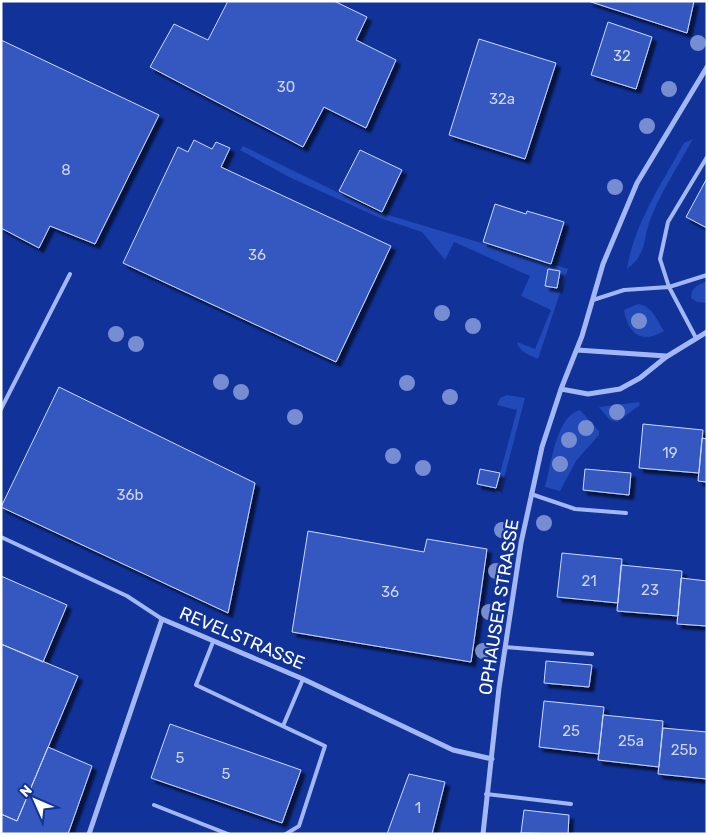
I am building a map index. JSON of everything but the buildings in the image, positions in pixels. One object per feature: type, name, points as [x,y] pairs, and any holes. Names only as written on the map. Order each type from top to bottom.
[{"type":"street","name":"OPHAUSER STRASSE","points":[[483,834],[486,794],[521,544],[542,448],[560,388],[577,350],[603,264],[637,183],[707,67]]},
{"type":"street","points":[[560,388],[588,394],[620,389],[640,378],[666,356],[707,332]]},
{"type":"street","points":[[577,350],[666,356]]},
{"type":"street","name":"REVELSTRASSE","points":[[89,834],[162,619],[303,679],[453,750],[492,759]]},
{"type":"lane","points":[[696,338],[669,287],[660,259],[668,222],[707,156]]},
{"type":"lane","points":[[1,409],[70,274]]},
{"type":"lane","points":[[593,300],[624,290],[669,287],[707,275]]},
{"type":"lane","points":[[531,494],[575,509],[626,513]]},
{"type":"lane","points":[[1,537],[127,596],[162,619]]},
{"type":"lane","points":[[213,642],[196,684],[325,746],[299,826],[286,834]]},
{"type":"lane","points":[[506,647],[592,654]]},
{"type":"lane","points":[[283,726],[303,679]]},
{"type":"lane","points":[[486,794],[571,804]]},
{"type":"lane","points":[[154,805],[228,834]]},
{"type":"shaded area","points":[[693,139],[656,205],[639,257],[627,269],[636,236],[650,204],[684,143]]},
{"type":"shaded area","points":[[243,146],[378,212],[568,269],[538,359],[522,351],[517,342],[535,349],[551,310],[521,296],[530,276],[454,242],[445,260],[422,232],[380,218],[289,177],[240,150]]},
{"type":"shaded area","points":[[707,281],[707,303],[697,302],[691,298],[694,289]]},
{"type":"shaded area","points":[[638,304],[651,311],[664,331],[649,337],[642,337],[632,330],[624,310]]},
{"type":"shaded area","points":[[507,395],[525,398],[500,494],[495,492],[517,410],[497,405],[500,398]]},
{"type":"shaded area","points":[[639,402],[640,405],[617,422],[610,420],[599,407]]},
{"type":"shaded area","points":[[580,410],[599,431],[599,435],[576,461],[560,491],[545,487],[552,455],[560,431],[565,421],[572,414]]}]
